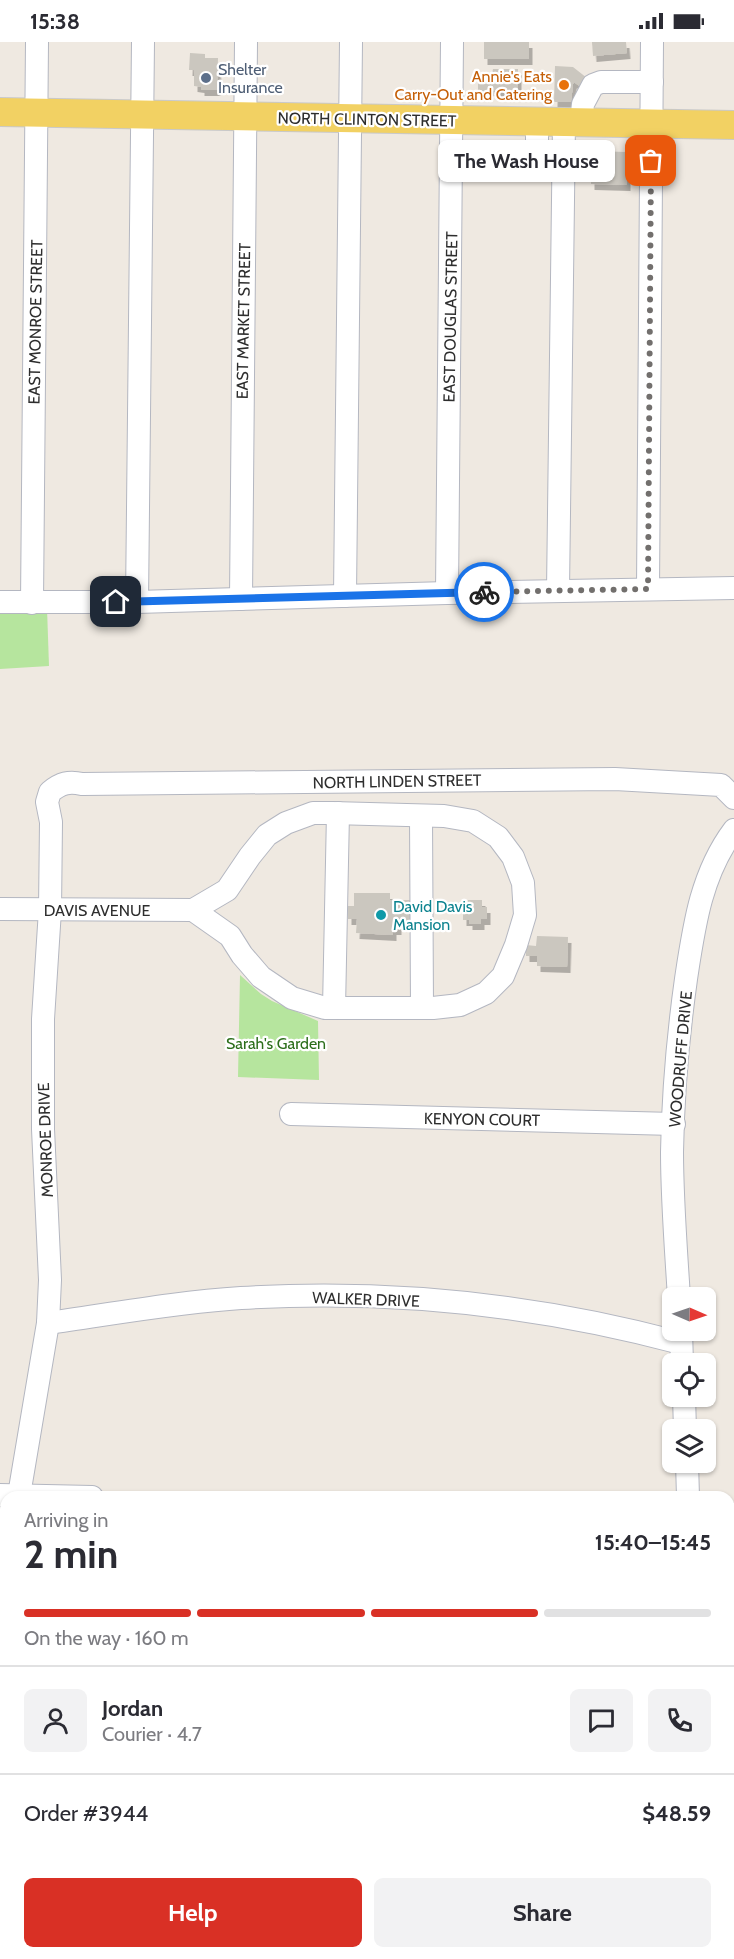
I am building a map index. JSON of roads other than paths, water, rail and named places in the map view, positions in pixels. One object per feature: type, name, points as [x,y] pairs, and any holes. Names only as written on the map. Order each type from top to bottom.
[{"type":"main road","name":"NORTH CLINTON STREET","points":[[0,112],[734,125]]},
{"type":"street","name":"EAST MONROE STREET","points":[[32,603],[37,42]]},
{"type":"street","points":[[137,602],[143,42]]},
{"type":"street","name":"EAST MARKET STREET","points":[[241,599],[246,42]]},
{"type":"street","points":[[345,596],[351,42]]},
{"type":"street","name":"EAST DOUGLAS STREET","points":[[447,593],[452,42]]},
{"type":"street","points":[[648,589],[652,42]]},
{"type":"street","points":[[451,157],[523,158],[583,104],[592,85],[602,82],[652,82]]},
{"type":"street","points":[[558,591],[561,122]]},
{"type":"street","points":[[0,602],[137,602],[734,588]]},
{"type":"street","name":"NORTH LINDEN STREET","points":[[56,787],[65,782],[82,784],[615,779],[721,785],[734,798]]},
{"type":"street","name":"MONROE DRIVE","points":[[11,1491],[48,1323],[50,1280],[43,1129],[43,1019],[50,910],[51,822],[47,802],[50,792],[56,787]]},
{"type":"street","points":[[313,813],[421,816],[444,816],[473,821],[498,837],[513,858],[523,883],[525,915],[503,976],[486,993],[460,1005],[422,1008],[325,1008],[292,999],[261,977],[225,931],[193,910],[227,890],[267,835],[286,823],[313,813]]},
{"type":"street","points":[[334,1008],[338,813]]},
{"type":"street","points":[[421,816],[422,1008]]},
{"type":"street","name":"WOODRUFF DRIVE","points":[[678,1287],[673,1196],[674,1124],[682,1006],[700,898],[724,843],[734,830]]},
{"type":"street","points":[[225,931],[227,890]]},
{"type":"street","name":"DAVIS AVENUE","points":[[0,909],[193,910]]},
{"type":"street","name":"KENYON COURT","points":[[291,1114],[674,1124]]},
{"type":"street","name":"WALKER DRIVE","points":[[48,1323],[240,1298],[301,1296],[379,1298],[489,1305],[639,1332],[681,1346]]},
{"type":"street","points":[[687,1473],[688,1491]]},
{"type":"place","name":"Shelter Insurance","points":[[206,78]]},
{"type":"place","name":"Annie's Eats Carry-Out and Catering","points":[[564,85]]},
{"type":"place","name":"The Wash House","points":[[651,161]]},
{"type":"place","name":"David Davis Mansion","points":[[381,915]]},
{"type":"park label","name":"Sarah's Garden","points":[[276,1043]]}]
